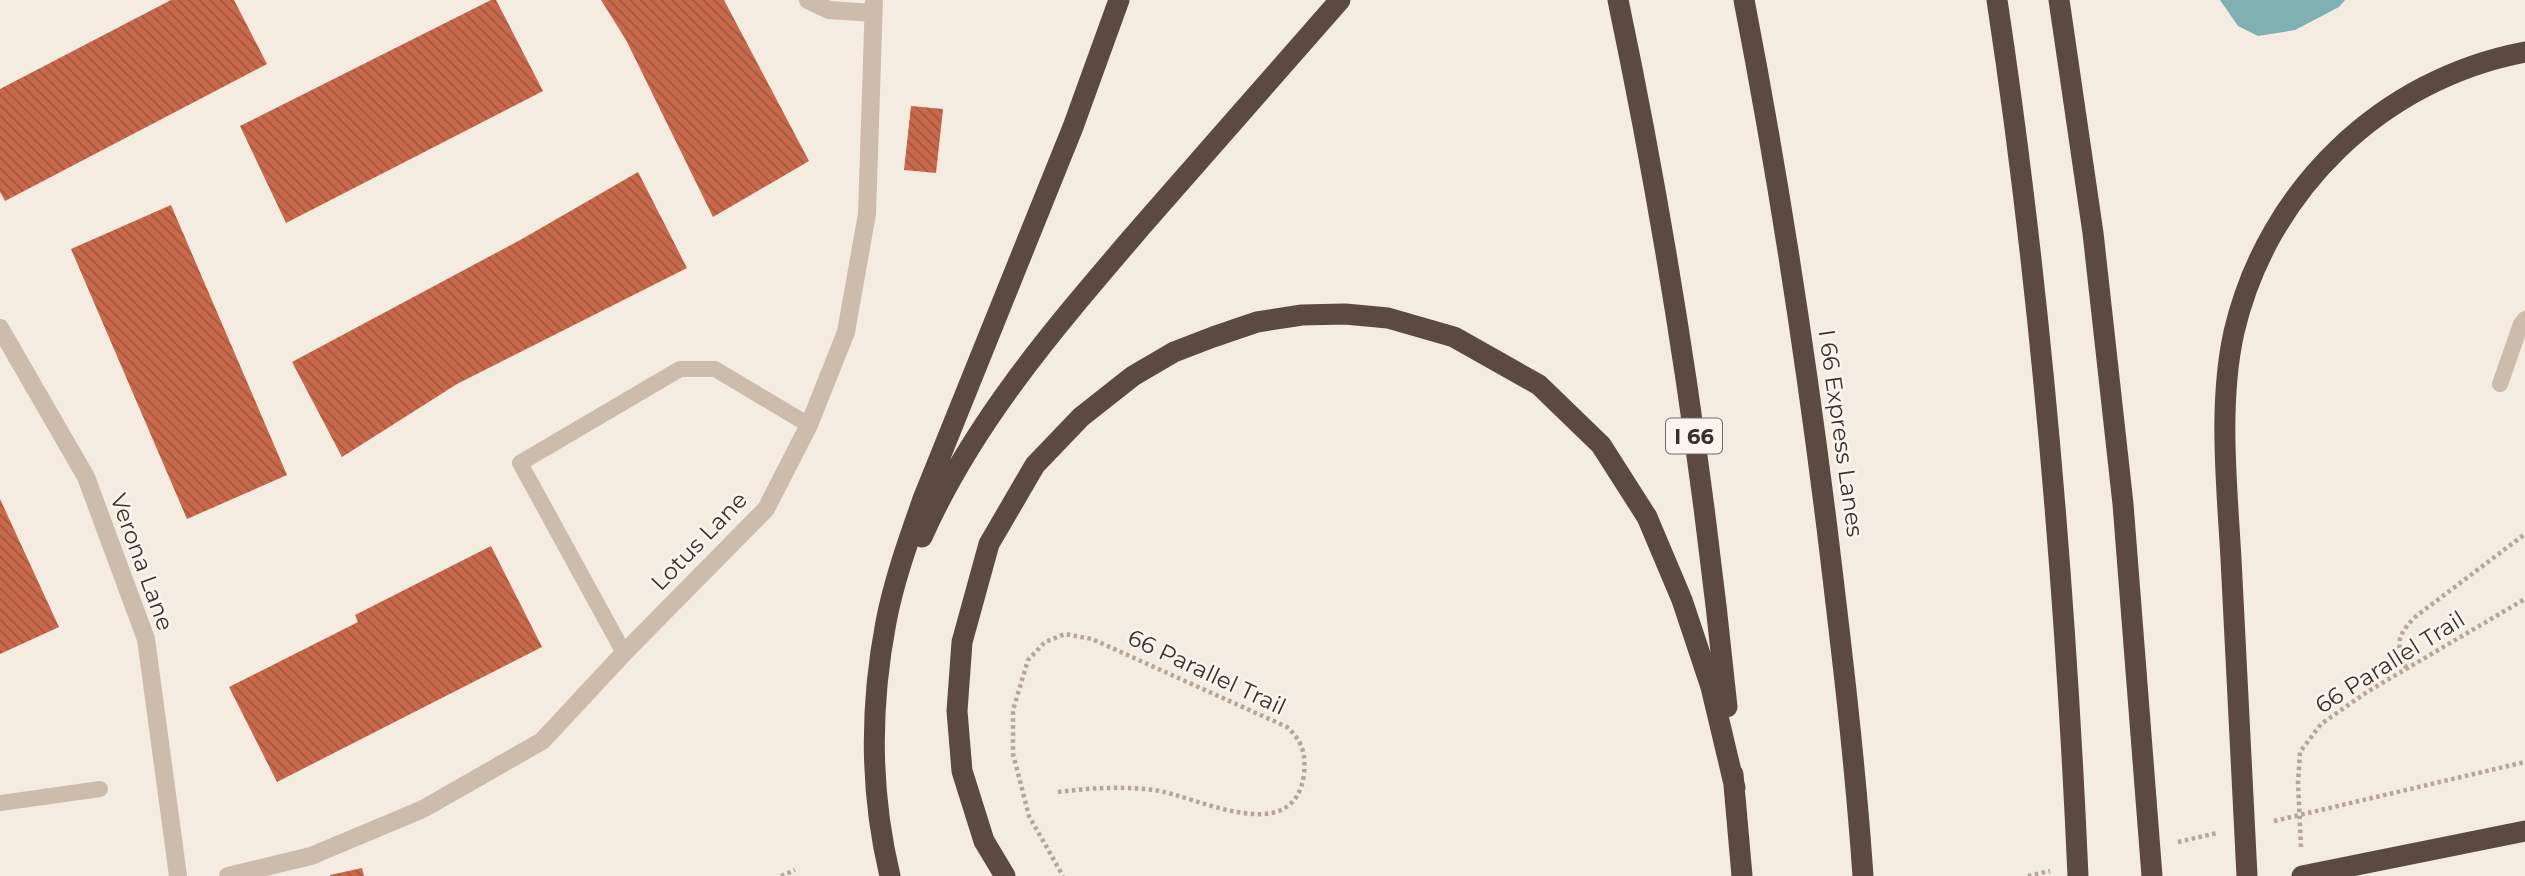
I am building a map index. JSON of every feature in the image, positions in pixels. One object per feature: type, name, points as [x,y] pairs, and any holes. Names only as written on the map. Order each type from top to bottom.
[{"type":"highway","points":[[890,876],[878,810],[874,767],[875,717],[887,620],[923,499],[965,389],[1073,127],[1119,0]]},
{"type":"highway","points":[[887,620],[924,532],[967,451],[995,407],[1077,301],[1340,0]]},
{"type":"highway","name":"I 66","points":[[1618,0],[1654,186],[1699,474],[1735,788],[1742,876]]},
{"type":"highway","name":"I 66 Express Lanes","points":[[1744,0],[1785,225],[1815,437],[1842,648],[1863,876]]},
{"type":"highway","points":[[1997,0],[2023,183],[2046,383],[2066,647],[2078,876]]},
{"type":"highway","points":[[2059,0],[2092,233],[2123,504],[2152,876]]},
{"type":"highway","points":[[2247,876],[2226,461],[2228,380],[2234,334],[2245,295],[2259,260],[2299,191],[2326,159],[2368,122],[2413,91],[2466,67],[2525,52]]},
{"type":"highway","points":[[1005,876],[984,841],[962,771],[957,711],[962,642],[989,544],[1035,466],[1081,417],[1133,376],[1174,352],[1213,337],[1257,323],[1302,315],[1345,314],[1388,318],[1454,337],[1539,385],[1601,445],[1647,517],[1682,600],[1711,687],[1735,788]]},
{"type":"highway","points":[[2302,876],[2525,831]]},
{"type":"street","points":[[808,0],[829,10],[874,6]]},
{"type":"street","name":"Lotus Lane","points":[[228,876],[312,856],[422,808],[542,741],[624,653],[766,509],[808,425],[846,332],[867,214],[874,6]]},
{"type":"street","name":"Verona Lane","points":[[0,328],[86,477],[146,639],[178,876]]},
{"type":"lane","points":[[2500,384],[2525,319]]},
{"type":"lane","points":[[624,653],[520,463],[680,369],[715,369],[808,425]]},
{"type":"lane","points":[[0,803],[100,789]]},
{"type":"path","points":[[2406,668],[2398,648],[2401,631],[2414,617],[2525,534]]},
{"type":"path","name":"66 Parallel Trail","points":[[2301,850],[2298,783],[2300,752],[2321,724],[2344,706],[2406,668],[2525,599]]},
{"type":"path","name":"66 Parallel Trail","points":[[1058,792],[1101,786],[1156,790],[1253,816],[1273,815],[1289,806],[1298,795],[1304,775],[1304,754],[1298,738],[1286,727],[1092,639],[1065,634],[1045,642],[1028,660],[1013,710],[1013,754],[1029,816],[1063,876]]},
{"type":"path","points":[[2267,822],[2525,762]]},
{"type":"path","points":[[2174,843],[2227,831]]},
{"type":"path","points":[[780,876],[796,870]]},
{"type":"path","points":[[2028,876],[2054,870]]},
{"type":"water","points":[[2220,0],[2345,0],[2339,7],[2295,30],[2258,36],[2238,26]]},
{"type":"building","points":[[171,0],[234,0],[267,64],[5,201],[0,192],[0,89]]},
{"type":"building","points":[[491,0],[496,0],[543,91],[286,223],[240,126]]},
{"type":"building","points":[[601,0],[724,0],[809,161],[713,217],[626,40]]},
{"type":"building","points":[[911,106],[943,109],[936,173],[904,170]]},
{"type":"building","points":[[638,172],[687,268],[457,384],[342,457],[292,362],[522,239]]},
{"type":"building","points":[[171,205],[287,475],[187,519],[71,249]]},
{"type":"building","points":[[0,499],[59,627],[0,654]]},
{"type":"building","points":[[491,546],[542,647],[277,782],[229,687],[358,622],[355,615]]},
{"type":"building","points":[[362,868],[364,876],[330,876],[330,875]]}]
